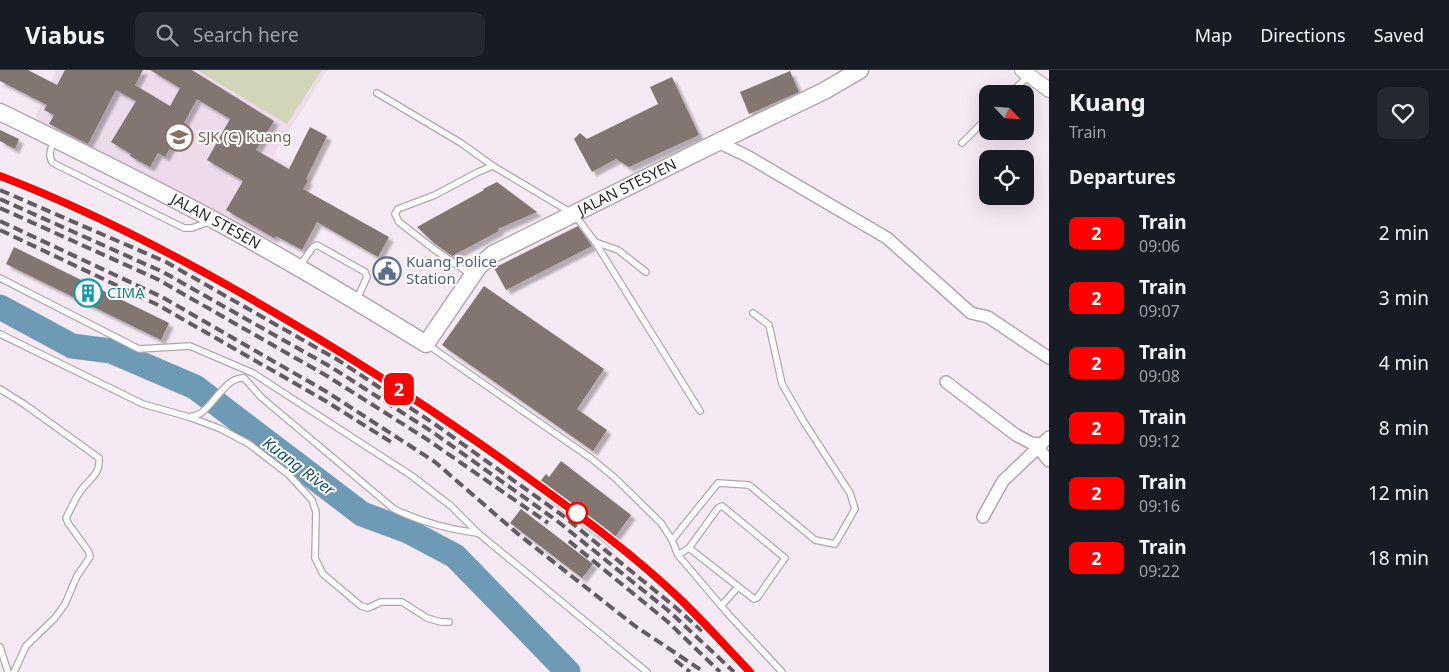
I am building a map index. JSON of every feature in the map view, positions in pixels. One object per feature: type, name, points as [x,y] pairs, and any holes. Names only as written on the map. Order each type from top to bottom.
[{"type":"main road","name":"JALAN STESYEN","points":[[426,344],[472,275],[493,254],[824,91],[860,70]]},
{"type":"main road","name":"JALAN STESEN","points":[[0,112],[214,220],[357,301],[426,344]]},
{"type":"street","points":[[1025,72],[1049,90]]},
{"type":"street","points":[[718,142],[747,156],[887,238],[971,313],[988,317],[1049,358]]},
{"type":"street","points":[[946,382],[1016,435],[1031,443],[1043,443]]},
{"type":"street","points":[[1043,443],[1049,461]]},
{"type":"street","points":[[983,517],[1003,481],[1043,443]]},
{"type":"lane","points":[[1016,85],[1025,72]]},
{"type":"lane","points":[[377,93],[461,143],[493,166],[576,214],[700,411]]},
{"type":"lane","points":[[962,143],[979,126]]},
{"type":"lane","points":[[55,139],[50,153],[50,159],[54,163],[184,228],[192,228],[214,220]]},
{"type":"lane","points":[[472,275],[398,222],[395,214],[398,209],[435,195],[493,166]]},
{"type":"lane","points":[[595,242],[618,250],[646,272]]},
{"type":"lane","points":[[298,268],[313,247],[317,245],[365,272],[367,277],[357,301]]},
{"type":"lane","points":[[0,278],[139,349],[190,346],[253,373],[412,476],[451,506],[478,533],[647,672]]},
{"type":"lane","points":[[672,540],[718,483],[749,485],[815,540],[836,544],[855,509],[850,493],[782,384],[768,325],[753,313]]},
{"type":"lane","points":[[0,334],[143,404],[190,417],[221,429],[249,444],[288,474],[312,500],[316,512],[315,558],[323,574],[361,606],[368,608],[381,602],[402,602],[428,618],[449,622]]},
{"type":"lane","points":[[426,344],[592,459],[615,478],[661,523],[672,540],[678,555],[721,606],[782,672]]},
{"type":"lane","points":[[190,417],[200,413],[230,382],[238,378],[244,378],[262,398],[394,510],[416,520],[448,529],[478,533]]},
{"type":"lane","points":[[0,389],[99,458],[100,466],[98,472],[80,491],[66,518],[89,552],[90,557],[77,576],[65,604],[55,618],[26,646],[14,672]]},
{"type":"lane","points":[[678,555],[689,548],[718,508],[722,506],[785,558],[757,598],[754,599],[689,548]]},
{"type":"lane","points":[[721,606],[738,587]]},
{"type":"lane","points":[[0,647],[8,672]]},
{"type":"shaded area","name":"SJK (C) Kuang","points":[[56,70],[327,70],[273,156],[312,178],[275,243],[35,118]]},
{"type":"green space","points":[[197,70],[322,70],[287,124]]},
{"type":"building","points":[[0,70],[28,70],[57,85],[65,70],[143,70],[135,85],[170,106],[180,88],[150,70],[192,70],[274,121],[256,150],[289,169],[310,127],[327,136],[303,189],[389,237],[378,257],[317,222],[302,250],[276,236],[274,238],[226,210],[243,181],[207,160],[230,119],[197,99],[165,157],[158,153],[150,167],[130,156],[131,154],[111,142],[136,101],[116,90],[88,144],[49,124],[54,115],[44,110],[47,105],[0,81]]},
{"type":"building","points":[[790,71],[799,92],[749,114],[740,92]]},
{"type":"building","points":[[672,77],[699,135],[629,167],[616,159],[592,172],[574,139],[580,133],[587,139],[658,104],[650,87]]},
{"type":"building","points":[[0,130],[19,139],[15,149],[0,141]]},
{"type":"building","points":[[497,182],[537,212],[498,229],[499,231],[452,256],[417,227],[483,189]]},
{"type":"building","points":[[578,226],[592,246],[506,290],[494,268]]},
{"type":"building","name":"CIMA","points":[[14,247],[169,323],[161,340],[6,264]]},
{"type":"building","points":[[484,286],[604,369],[577,409],[607,430],[593,451],[442,345]]},
{"type":"building","points":[[561,461],[631,515],[609,545],[535,488],[546,474],[549,477]]},
{"type":"building","points":[[521,509],[593,564],[582,578],[510,523]]},
{"type":"waterway","name":"Kuang River","points":[[0,307],[72,346],[111,351],[195,387],[362,514],[408,531],[455,556],[568,672]]},
{"type":"railway","points":[[0,176],[112,225],[185,262],[321,340],[462,431],[622,548],[681,600],[750,672]]},
{"type":"railway","points":[[0,190],[166,262],[338,360],[436,425],[562,515],[702,631]]},
{"type":"railway","points":[[0,199],[163,272],[331,367],[431,431],[556,520],[670,612],[734,672]]},
{"type":"railway","points":[[0,208],[157,279],[327,376],[425,438],[548,523]]},
{"type":"railway","points":[[0,221],[162,297],[327,392],[435,462],[518,534],[635,626],[704,672]]},
{"type":"railway","points":[[0,230],[158,305],[324,400],[391,442]]},
{"type":"railway","points":[[569,541],[668,622],[720,672]]},
{"type":"railway","points":[[675,660],[690,672]]},
{"type":"train","name":"2","points":[[0,176],[90,214],[227,284],[342,352],[440,415],[567,505],[626,552],[681,600],[750,672]]},
{"type":"place","name":"SJK (C) Kuang","points":[[179,137]]},
{"type":"place","name":"Kuang Police Station","points":[[387,271]]},
{"type":"place","name":"CIMA","points":[[88,293]]}]
